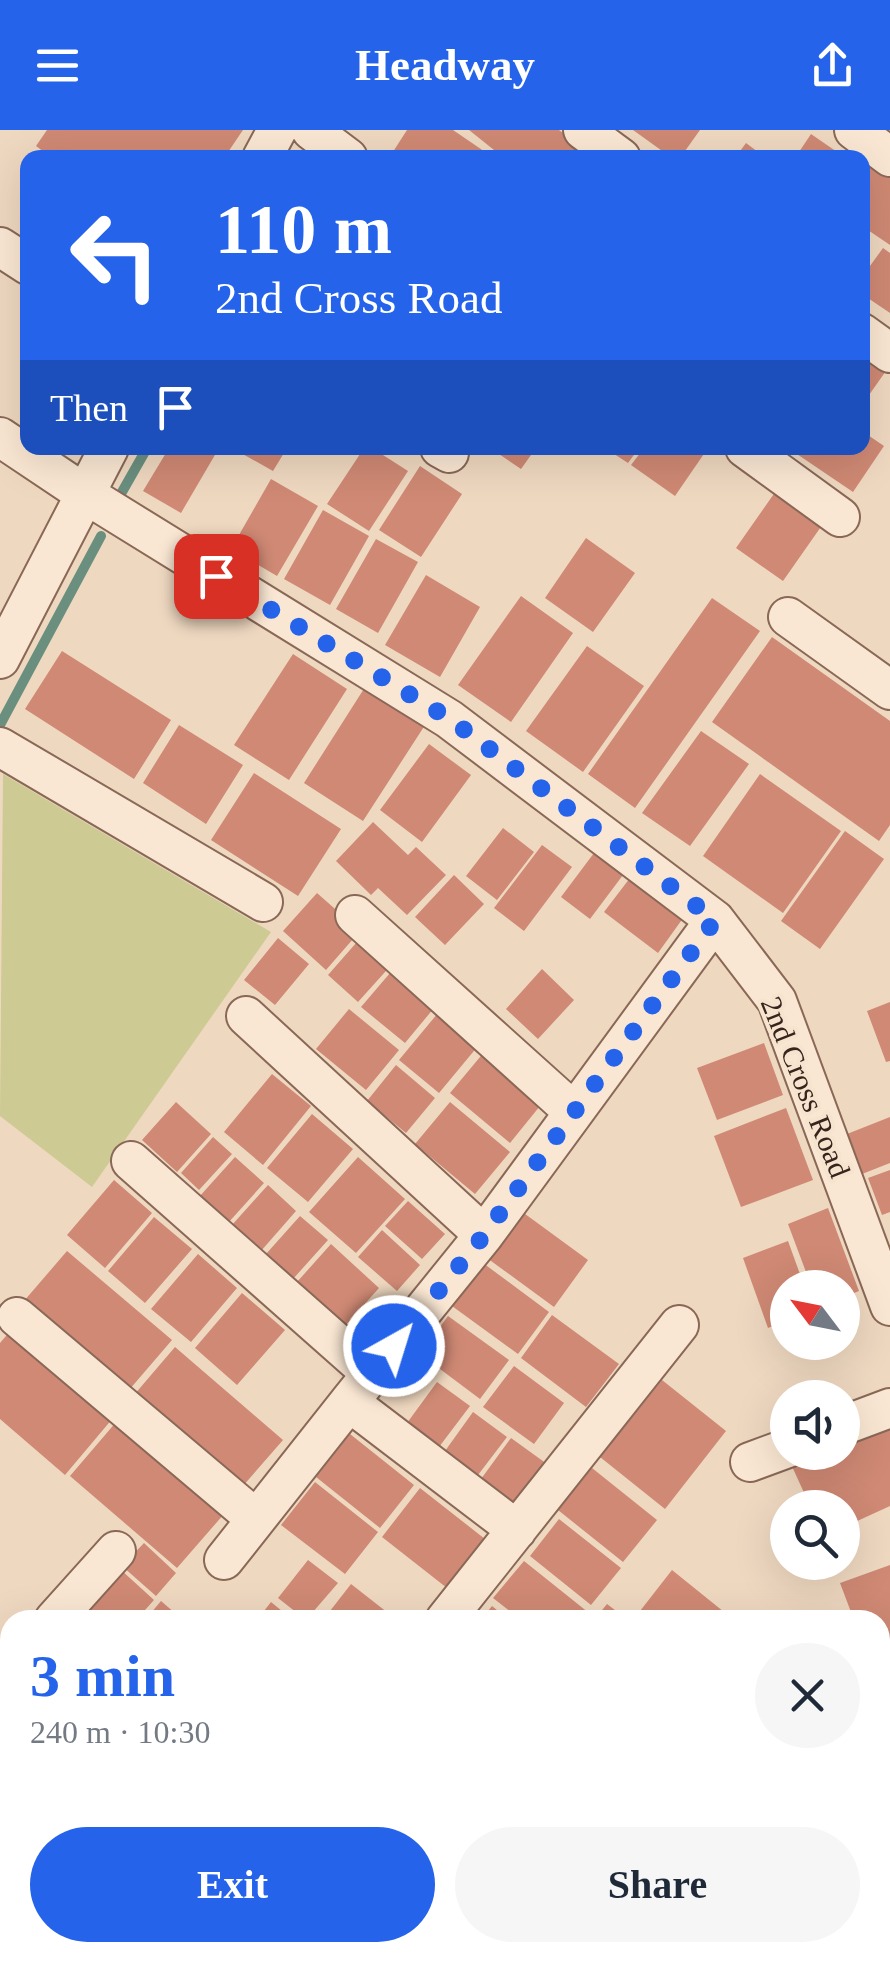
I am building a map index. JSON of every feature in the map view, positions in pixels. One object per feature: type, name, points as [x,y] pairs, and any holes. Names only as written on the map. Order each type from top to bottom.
[{"type":"street","points":[[583,130],[610,150]]},
{"type":"street","points":[[854,130],[890,158]]},
{"type":"street","name":"2nd Cross Road","points":[[27,455],[450,719],[715,920],[777,1001],[890,1306]]},
{"type":"street","points":[[5,638],[105,455]]},
{"type":"street","points":[[754,455],[840,518]]},
{"type":"street","points":[[788,617],[890,690]]},
{"type":"street","points":[[3,748],[263,902]]},
{"type":"street","points":[[355,916],[574,1112]]},
{"type":"street","points":[[224,1560],[484,1235],[715,920]]},
{"type":"street","points":[[246,1016],[484,1235]]},
{"type":"street","points":[[131,1161],[360,1388],[517,1530]]},
{"type":"street","points":[[18,1318],[256,1520]]},
{"type":"street","points":[[454,1610],[679,1325]]},
{"type":"street","points":[[860,1419],[890,1408]]},
{"type":"street","points":[[750,1462],[770,1455]]},
{"type":"street","points":[[63,1610],[116,1551]]},
{"type":"shaded area","points":[[3,774],[271,932],[92,1187],[0,1116]]},
{"type":"building","points":[[47,130],[243,130],[229,150],[41,150],[36,146]]},
{"type":"building","points":[[407,130],[453,130],[482,150],[394,150]]},
{"type":"building","points":[[469,130],[559,130],[585,150],[494,150]]},
{"type":"building","points":[[633,130],[700,130],[686,150],[661,150]]},
{"type":"building","points":[[811,134],[834,150],[800,150]]},
{"type":"building","points":[[870,161],[890,174],[890,245],[870,231]]},
{"type":"building","points":[[883,248],[890,253],[890,313],[870,299],[870,266]]},
{"type":"building","points":[[870,356],[888,368],[870,394]]},
{"type":"building","points":[[870,436],[884,446],[853,492],[798,455],[870,455]]},
{"type":"building","points":[[165,455],[215,455],[181,513],[143,491]]},
{"type":"building","points":[[244,455],[283,455],[273,471]]},
{"type":"building","points":[[359,455],[383,455],[408,471],[369,531],[327,504]]},
{"type":"building","points":[[500,455],[531,455],[521,469]]},
{"type":"building","points":[[616,455],[634,455],[628,463]]},
{"type":"building","points":[[639,455],[703,455],[675,496],[631,465]]},
{"type":"building","points":[[420,466],[462,494],[421,557],[379,530]]},
{"type":"building","points":[[271,479],[318,506],[277,576],[231,549]]},
{"type":"building","points":[[778,488],[825,521],[783,581],[736,548]]},
{"type":"building","points":[[323,510],[369,536],[330,605],[284,579]]},
{"type":"building","points":[[586,538],[635,573],[593,632],[545,598]]},
{"type":"building","points":[[376,539],[418,562],[378,633],[336,609]]},
{"type":"building","points":[[426,575],[480,607],[440,677],[385,645]]},
{"type":"building","points":[[521,596],[573,633],[511,722],[458,685]]},
{"type":"building","points":[[712,598],[760,631],[635,808],[588,774]]},
{"type":"building","points":[[772,637],[890,721],[890,825],[879,841],[712,722]]},
{"type":"building","points":[[587,646],[644,686],[583,772],[526,731]]},
{"type":"building","points":[[62,651],[171,720],[134,779],[25,709]]},
{"type":"building","points":[[293,654],[347,689],[289,780],[234,745]]},
{"type":"building","points":[[367,684],[427,722],[363,821],[304,783]]},
{"type":"building","points":[[179,725],[243,765],[206,824],[143,783]]},
{"type":"building","points":[[701,731],[749,764],[690,846],[642,813]]},
{"type":"building","points":[[429,744],[471,775],[422,842],[380,810]]},
{"type":"building","points":[[254,773],[341,829],[298,896],[211,840]]},
{"type":"building","points":[[760,774],[841,831],[783,913],[703,856]]},
{"type":"building","points":[[373,822],[408,855],[416,847],[446,875],[407,915],[378,888],[371,895],[336,861]]},
{"type":"building","points":[[503,828],[534,852],[497,900],[466,876]]},
{"type":"building","points":[[845,831],[884,859],[820,949],[781,921]]},
{"type":"building","points":[[542,845],[572,867],[524,931],[494,908]]},
{"type":"building","points":[[597,849],[626,871],[590,919],[561,897]]},
{"type":"building","points":[[633,874],[686,914],[658,953],[604,912]]},
{"type":"building","points":[[454,875],[484,904],[445,945],[415,917]]},
{"type":"building","points":[[317,893],[360,931],[326,970],[283,931]]},
{"type":"building","points":[[364,934],[394,962],[358,1002],[328,975]]},
{"type":"building","points":[[278,938],[309,964],[275,1005],[244,980]]},
{"type":"building","points":[[396,966],[439,1002],[405,1043],[361,1007]]},
{"type":"building","points":[[542,969],[574,1000],[538,1039],[506,1009]]},
{"type":"building","points":[[890,1002],[890,1061],[886,1062],[867,1011]]},
{"type":"building","points":[[349,1009],[399,1050],[366,1090],[316,1049]]},
{"type":"building","points":[[438,1013],[478,1046],[439,1093],[399,1060]]},
{"type":"building","points":[[764,1043],[783,1095],[717,1120],[697,1068]]},
{"type":"building","points":[[485,1051],[544,1101],[510,1143],[450,1093]]},
{"type":"building","points":[[396,1065],[435,1098],[406,1133],[367,1101]]},
{"type":"building","points":[[272,1074],[311,1106],[263,1165],[224,1132]]},
{"type":"building","points":[[176,1102],[211,1134],[177,1172],[142,1140]]},
{"type":"building","points":[[450,1102],[510,1152],[475,1194],[415,1144]]},
{"type":"building","points":[[786,1108],[813,1180],[741,1207],[714,1136]]},
{"type":"building","points":[[312,1114],[353,1149],[308,1202],[267,1168]]},
{"type":"building","points":[[890,1117],[890,1163],[862,1174],[847,1134]]},
{"type":"building","points":[[213,1137],[232,1154],[199,1190],[181,1173]]},
{"type":"building","points":[[235,1157],[264,1183],[228,1223],[199,1197]]},
{"type":"building","points":[[358,1157],[405,1199],[356,1253],[309,1212]]},
{"type":"building","points":[[890,1170],[890,1212],[882,1215],[868,1178]]},
{"type":"building","points":[[114,1180],[152,1213],[105,1268],[67,1235]]},
{"type":"building","points":[[268,1185],[296,1211],[261,1251],[232,1225]]},
{"type":"building","points":[[408,1201],[445,1234],[422,1259],[385,1226]]},
{"type":"building","points":[[828,1208],[851,1270],[805,1270],[788,1224]]},
{"type":"building","points":[[521,1211],[588,1260],[554,1307],[487,1258]]},
{"type":"building","points":[[300,1216],[328,1240],[293,1279],[266,1254]]},
{"type":"building","points":[[154,1217],[192,1249],[145,1303],[108,1271]]},
{"type":"building","points":[[382,1230],[420,1265],[397,1291],[358,1257]]},
{"type":"building","points":[[788,1241],[798,1270],[770,1270],[768,1328],[743,1258]]},
{"type":"building","points":[[331,1244],[379,1288],[345,1326],[297,1282]]},
{"type":"building","points":[[67,1251],[172,1340],[123,1397],[18,1308]]},
{"type":"building","points":[[198,1254],[237,1288],[191,1342],[151,1309]]},
{"type":"building","points":[[483,1263],[549,1312],[518,1354],[452,1306]]},
{"type":"building","points":[[242,1293],[285,1330],[237,1385],[195,1348]]},
{"type":"building","points":[[552,1315],[619,1364],[586,1407],[521,1358]]},
{"type":"building","points":[[448,1316],[509,1360],[480,1399],[420,1354]]},
{"type":"building","points":[[11,1330],[113,1418],[65,1475],[0,1419],[0,1343]]},
{"type":"building","points":[[175,1347],[283,1440],[236,1494],[128,1402]]},
{"type":"building","points":[[514,1366],[564,1403],[534,1444],[483,1407]]},
{"type":"building","points":[[662,1380],[726,1431],[665,1509],[600,1457]]},
{"type":"building","points":[[437,1382],[470,1406],[439,1447],[407,1423]]},
{"type":"building","points":[[473,1412],[507,1437],[478,1475],[445,1451]]},
{"type":"building","points":[[890,1415],[890,1506],[860,1520],[860,1490],[803,1490],[794,1470],[860,1470],[860,1429]]},
{"type":"building","points":[[117,1421],[224,1514],[177,1568],[70,1476]]},
{"type":"building","points":[[350,1434],[414,1485],[380,1528],[316,1477]]},
{"type":"building","points":[[511,1438],[547,1464],[517,1505],[481,1479]]},
{"type":"building","points":[[592,1468],[657,1520],[623,1562],[558,1510]]},
{"type":"building","points":[[315,1482],[378,1532],[345,1574],[281,1525]]},
{"type":"building","points":[[420,1488],[485,1539],[447,1588],[382,1537]]},
{"type":"building","points":[[559,1519],[621,1568],[591,1605],[530,1556]]},
{"type":"building","points":[[144,1543],[176,1573],[156,1596],[122,1566]]},
{"type":"building","points":[[308,1560],[338,1583],[315,1610],[293,1610],[278,1598]]},
{"type":"building","points":[[524,1561],[585,1610],[508,1610],[493,1598]]},
{"type":"building","points":[[890,1565],[890,1610],[850,1610],[840,1583],[860,1580],[860,1576]]},
{"type":"building","points":[[120,1569],[154,1600],[145,1610],[85,1608]]},
{"type":"building","points":[[672,1570],[722,1610],[641,1610]]},
{"type":"building","points":[[351,1584],[384,1610],[331,1610]]},
{"type":"building","points":[[161,1601],[171,1610],[153,1610]]},
{"type":"building","points":[[271,1602],[281,1610],[265,1610]]},
{"type":"waterway","points":[[122,492],[143,455]]},
{"type":"waterway","points":[[0,725],[101,536]]},
{"type":"route","points":[[216,576],[450,719],[715,920],[484,1235],[394,1346]]}]
